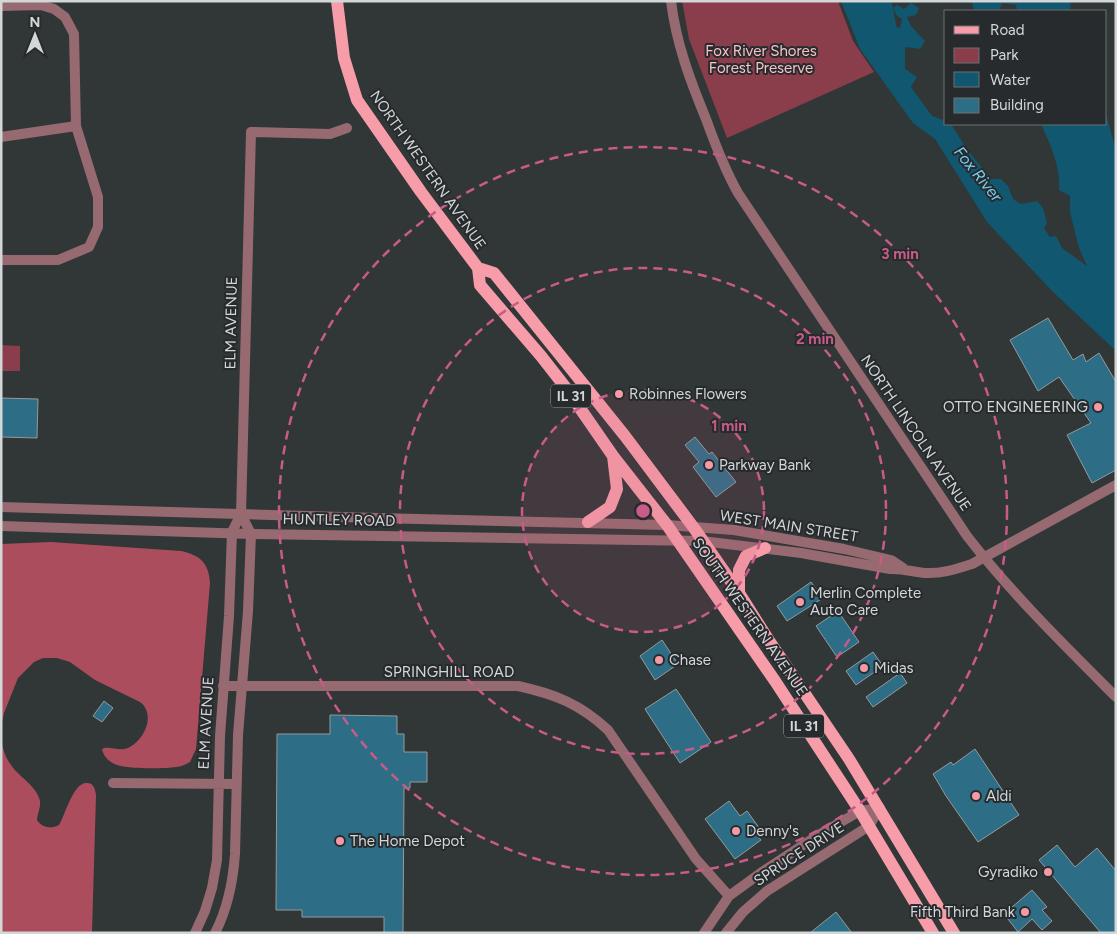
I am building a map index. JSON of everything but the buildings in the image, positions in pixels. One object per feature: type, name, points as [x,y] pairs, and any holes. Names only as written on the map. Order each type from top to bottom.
[{"type":"main road","name":"NORTH WESTERN AVENUE","points":[[337,1],[344,58],[357,100],[421,192],[478,268],[480,285],[542,356],[613,456],[667,525]]},
{"type":"main road","name":"NORTH WESTERN AVENUE","points":[[478,268],[494,272],[625,436],[694,528]]},
{"type":"main road","points":[[588,522],[610,507],[617,489],[613,456]]},
{"type":"main road","name":"SOUTH WESTERN AVENUE","points":[[667,525],[786,696],[860,811],[933,933]]},
{"type":"main road","name":"SOUTH WESTERN AVENUE","points":[[694,528],[739,593],[880,808],[954,933]]},
{"type":"main road","points":[[739,593],[739,570],[746,556],[765,548]]},
{"type":"street","name":"NORTH LINCOLN AVENUE","points":[[671,1],[683,62],[726,170],[738,194],[868,391],[984,558],[1013,592],[1116,697]]},
{"type":"street","points":[[1,6],[41,5],[54,9],[65,17],[74,34],[76,126],[98,197],[98,227],[89,247],[58,260],[1,260]]},
{"type":"street","points":[[1,137],[76,126]]},
{"type":"street","name":"ELM AVENUE","points":[[195,933],[205,912],[217,860],[218,784],[229,616],[232,532],[241,514],[251,132],[330,134],[347,128]]},
{"type":"street","name":"WEST MAIN STREET","points":[[667,525],[734,530],[844,549],[891,560],[903,568],[917,572],[940,572],[972,564],[1116,485]]},
{"type":"street","name":"HUNTLEY ROAD","points":[[1,507],[667,525]]},
{"type":"street","name":"ELM AVENUE","points":[[216,933],[229,899],[234,872],[236,784],[248,611],[251,534],[241,514]]},
{"type":"street","name":"HUNTLEY ROAD","points":[[1,526],[251,534],[677,540]]},
{"type":"street","name":"WEST MAIN STREET","points":[[677,540],[765,548],[890,569],[903,568]]},
{"type":"street","name":"SPRINGHILL ROAD","points":[[223,686],[518,686],[557,697],[575,705],[608,730],[696,859],[729,896]]},
{"type":"street","points":[[113,783],[236,784]]},
{"type":"street","name":"SPRUCE DRIVE","points":[[704,933],[729,896],[795,850],[860,811],[880,808]]},
{"type":"street","name":"SPRUCE DRIVE","points":[[726,933],[742,912],[767,891],[869,826],[880,808]]},
{"type":"green space","name":"Fox River Shores Forest Preserve","points":[[682,1],[838,1],[853,41],[874,72],[727,138],[689,39]]},
{"type":"green space","points":[[1,345],[20,346],[20,371],[1,371]]},
{"type":"shaded area","points":[[51,542],[181,551],[193,555],[205,565],[208,570],[210,583],[196,749],[190,762],[178,767],[146,768],[122,766],[109,761],[102,749],[128,748],[143,733],[148,720],[145,707],[140,702],[95,680],[70,662],[57,658],[43,658],[34,662],[18,678],[4,713],[1,726],[1,544]]},
{"type":"shaded area","points":[[1,740],[4,753],[9,762],[32,786],[38,796],[40,804],[37,820],[44,826],[53,827],[59,825],[70,800],[82,784],[89,783],[94,787],[96,795],[92,933],[1,933]]},
{"type":"water","points":[[841,1],[886,1],[879,2],[884,17],[892,26],[900,28],[902,19],[897,16],[893,8],[897,5],[904,9],[911,3],[919,8],[916,15],[907,17],[911,26],[925,41],[920,49],[905,47],[905,69],[917,77],[911,87],[932,116],[944,120],[944,125],[952,125],[966,148],[991,179],[1001,179],[1008,186],[1013,199],[1021,204],[1037,201],[1043,208],[1047,223],[1044,228],[1050,237],[1056,236],[1062,248],[1087,266],[1079,248],[1070,212],[1070,196],[1059,190],[1057,165],[1041,125],[1107,125],[1107,118],[1116,150],[1116,351],[1052,291],[987,222],[935,139],[913,123],[860,49]]},
{"type":"water","points":[[972,1],[1071,1],[1070,10],[1017,10],[1016,5],[1002,3],[999,10],[974,10]]},
{"type":"waterway","name":"Fox River","points":[[882,1],[890,44]]},
{"type":"place","name":"Robinnes Flowers","points":[[619,394]]},
{"type":"place","name":"OTTO ENGINEERING","points":[[1098,407]]},
{"type":"place","name":"Parkway Bank","points":[[709,465]]},
{"type":"place","name":"Merlin Complete Auto Care","points":[[800,602]]},
{"type":"place","name":"Chase","points":[[659,660]]},
{"type":"place","name":"Midas","points":[[864,668]]},
{"type":"place","name":"Aldi","points":[[976,796]]},
{"type":"place","name":"Denny's","points":[[736,831]]},
{"type":"place","name":"The Home Depot","points":[[340,841]]},
{"type":"place","name":"Gyradiko","points":[[1048,872]]},
{"type":"place","name":"Fifth Third Bank","points":[[1025,912]]}]
